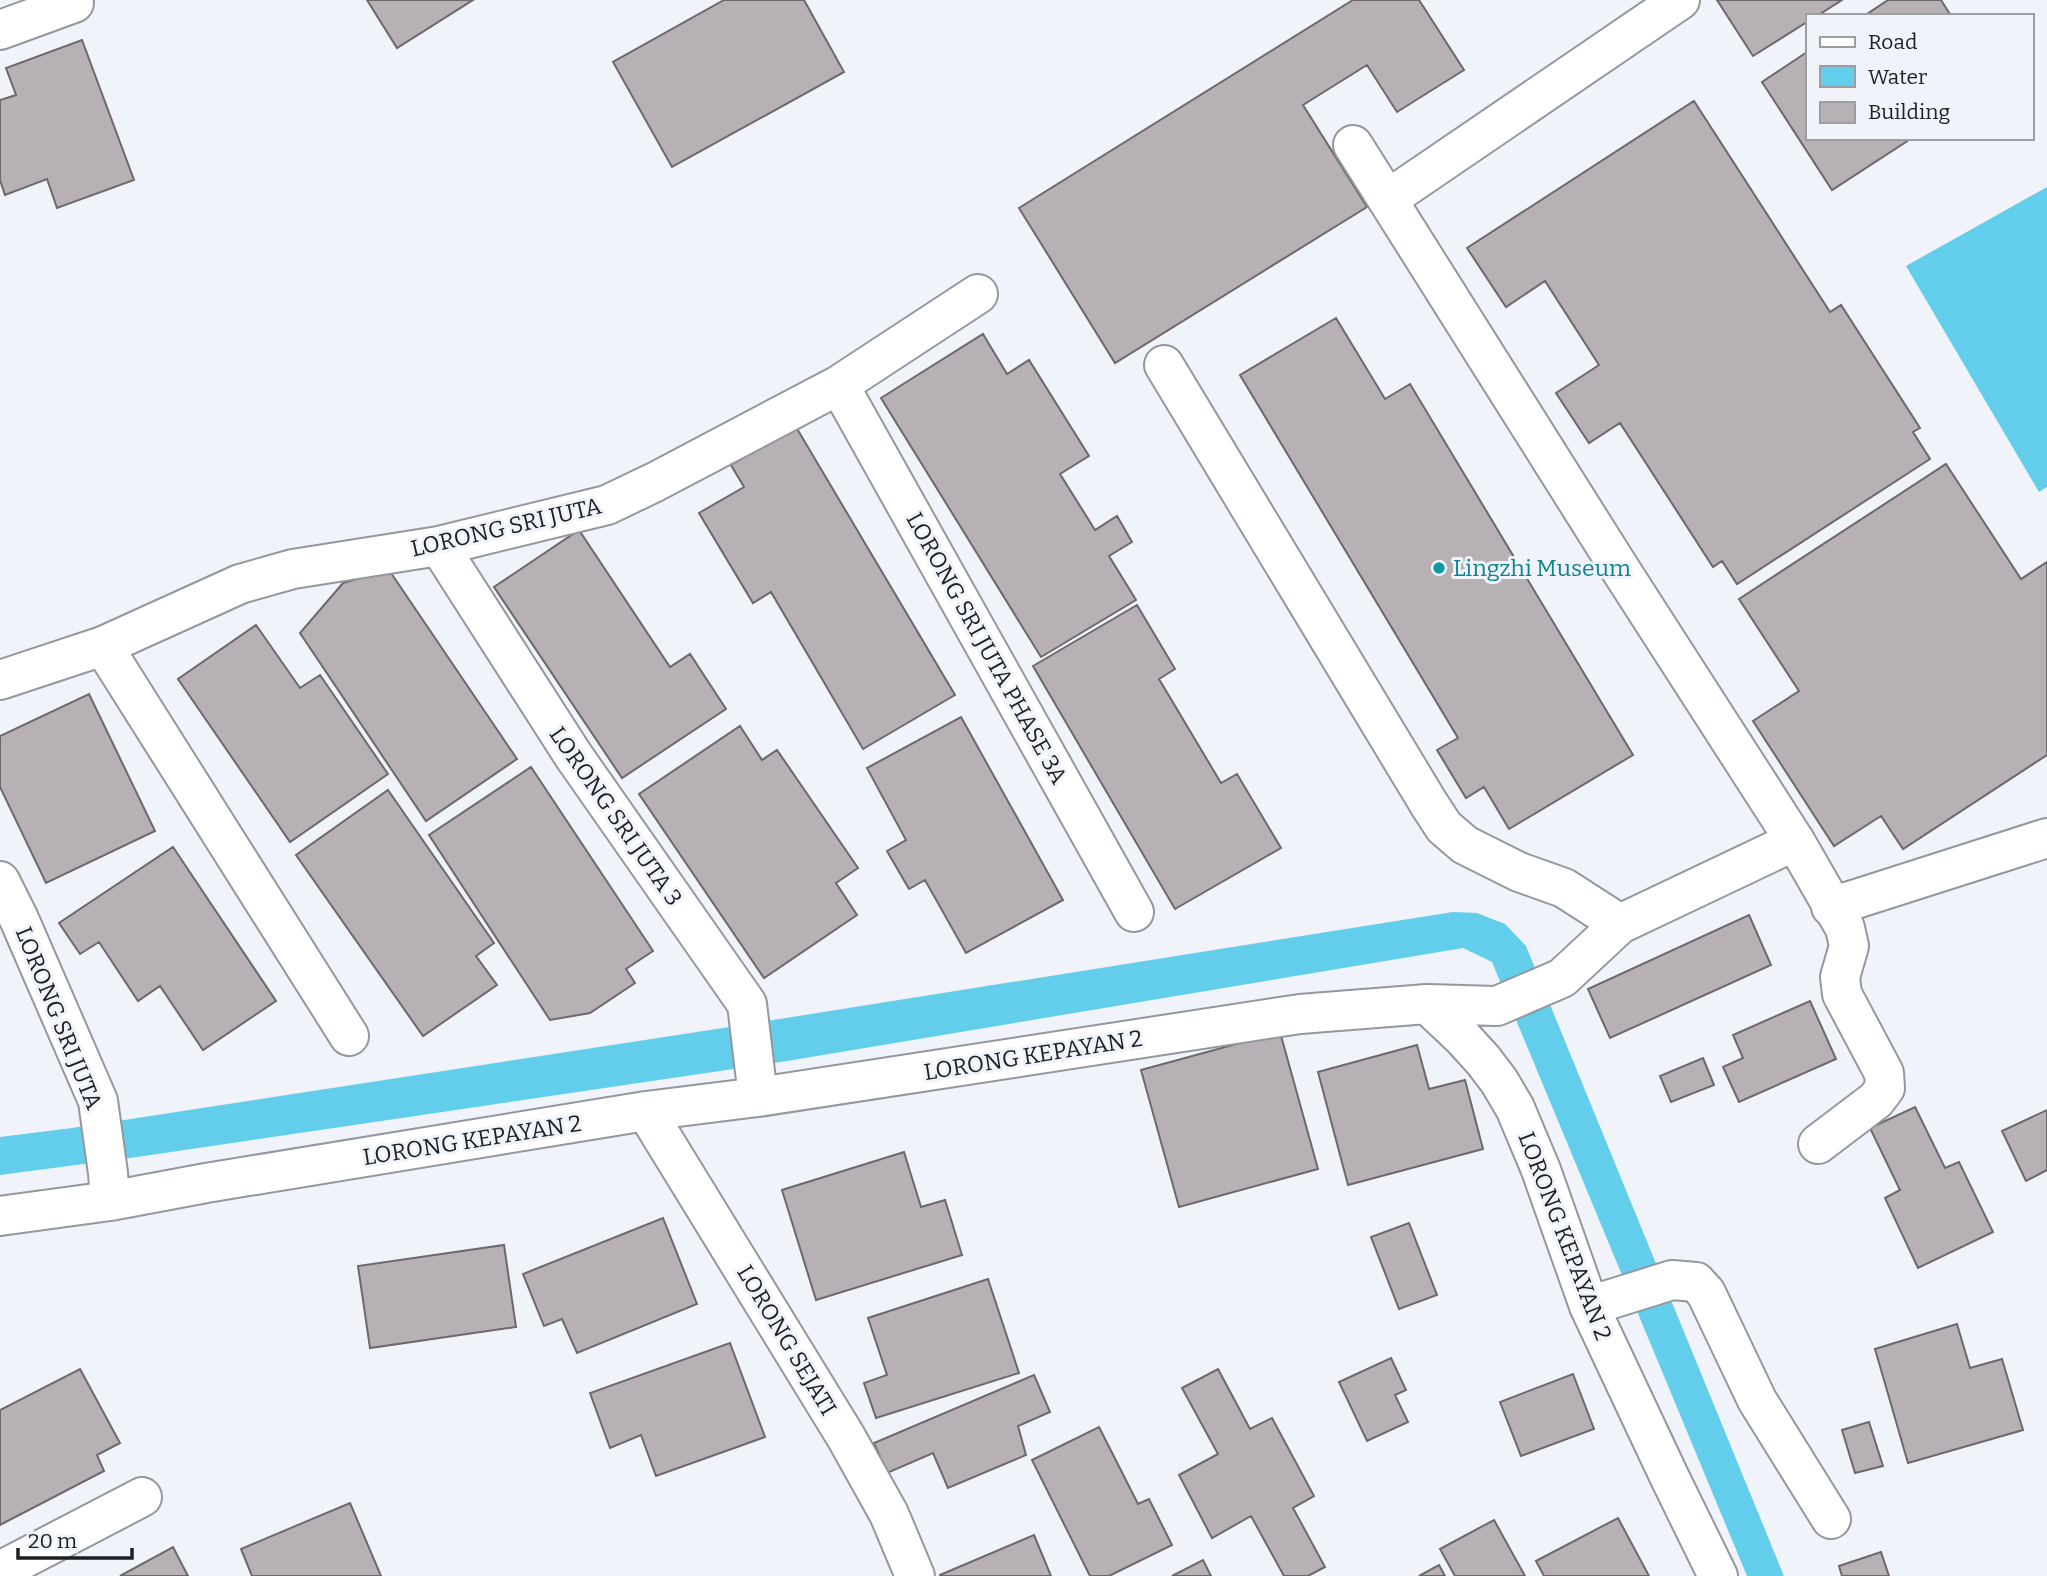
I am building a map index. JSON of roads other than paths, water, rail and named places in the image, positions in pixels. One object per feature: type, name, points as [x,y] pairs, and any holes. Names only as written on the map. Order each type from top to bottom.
[{"type":"street","points":[[1388,200],[1680,0]]},
{"type":"street","points":[[0,30],[74,3]]},
{"type":"street","points":[[1353,145],[1795,841],[1844,928],[1849,946],[1840,976],[1842,994],[1884,1073],[1885,1088],[1876,1100],[1818,1144]]},
{"type":"street","name":"LORONG SRI JUTA","points":[[0,680],[103,646],[263,576],[439,546],[607,505],[839,385],[978,294]]},
{"type":"street","points":[[1164,365],[1444,827],[1465,845],[1519,872],[1564,888],[1620,924]]},
{"type":"street","name":"LORONG SRI JUTA PHASE 3A","points":[[839,385],[1134,912]]},
{"type":"street","name":"LORONG SRI JUTA 3","points":[[439,546],[573,755],[747,1004],[757,1085]]},
{"type":"street","points":[[103,646],[349,1036]]},
{"type":"street","points":[[1831,907],[2047,838]]},
{"type":"street","points":[[1427,1004],[1497,1006],[1562,978],[1620,924],[1795,841]]},
{"type":"street","name":"LORONG SRI JUTA","points":[[0,881],[10,921],[98,1101],[109,1187]]},
{"type":"street","name":"LORONG KEPAYAN 2","points":[[0,1216],[109,1187],[206,1183],[646,1111],[757,1085],[1300,1014],[1427,1004],[1483,1060],[1499,1080],[1515,1108],[1541,1170],[1607,1301],[1669,1476],[1718,1576]]},
{"type":"street","name":"LORONG SEJATI","points":[[646,1111],[846,1437],[889,1514],[915,1576]]},
{"type":"street","points":[[1607,1301],[1672,1280],[1696,1282],[1706,1293],[1757,1400],[1831,1519]]},
{"type":"street","points":[[0,1571],[142,1497]]},
{"type":"water","points":[[2047,187],[2047,487],[2039,492],[1906,266]]},
{"type":"water","points":[[1453,912],[1477,913],[1505,924],[1526,946],[1784,1576],[1747,1576],[1492,962],[1463,948],[787,1061],[0,1175],[0,1137],[723,1028]]},
{"type":"place","name":"Lingzhi Museum","points":[[1439,568]]}]
